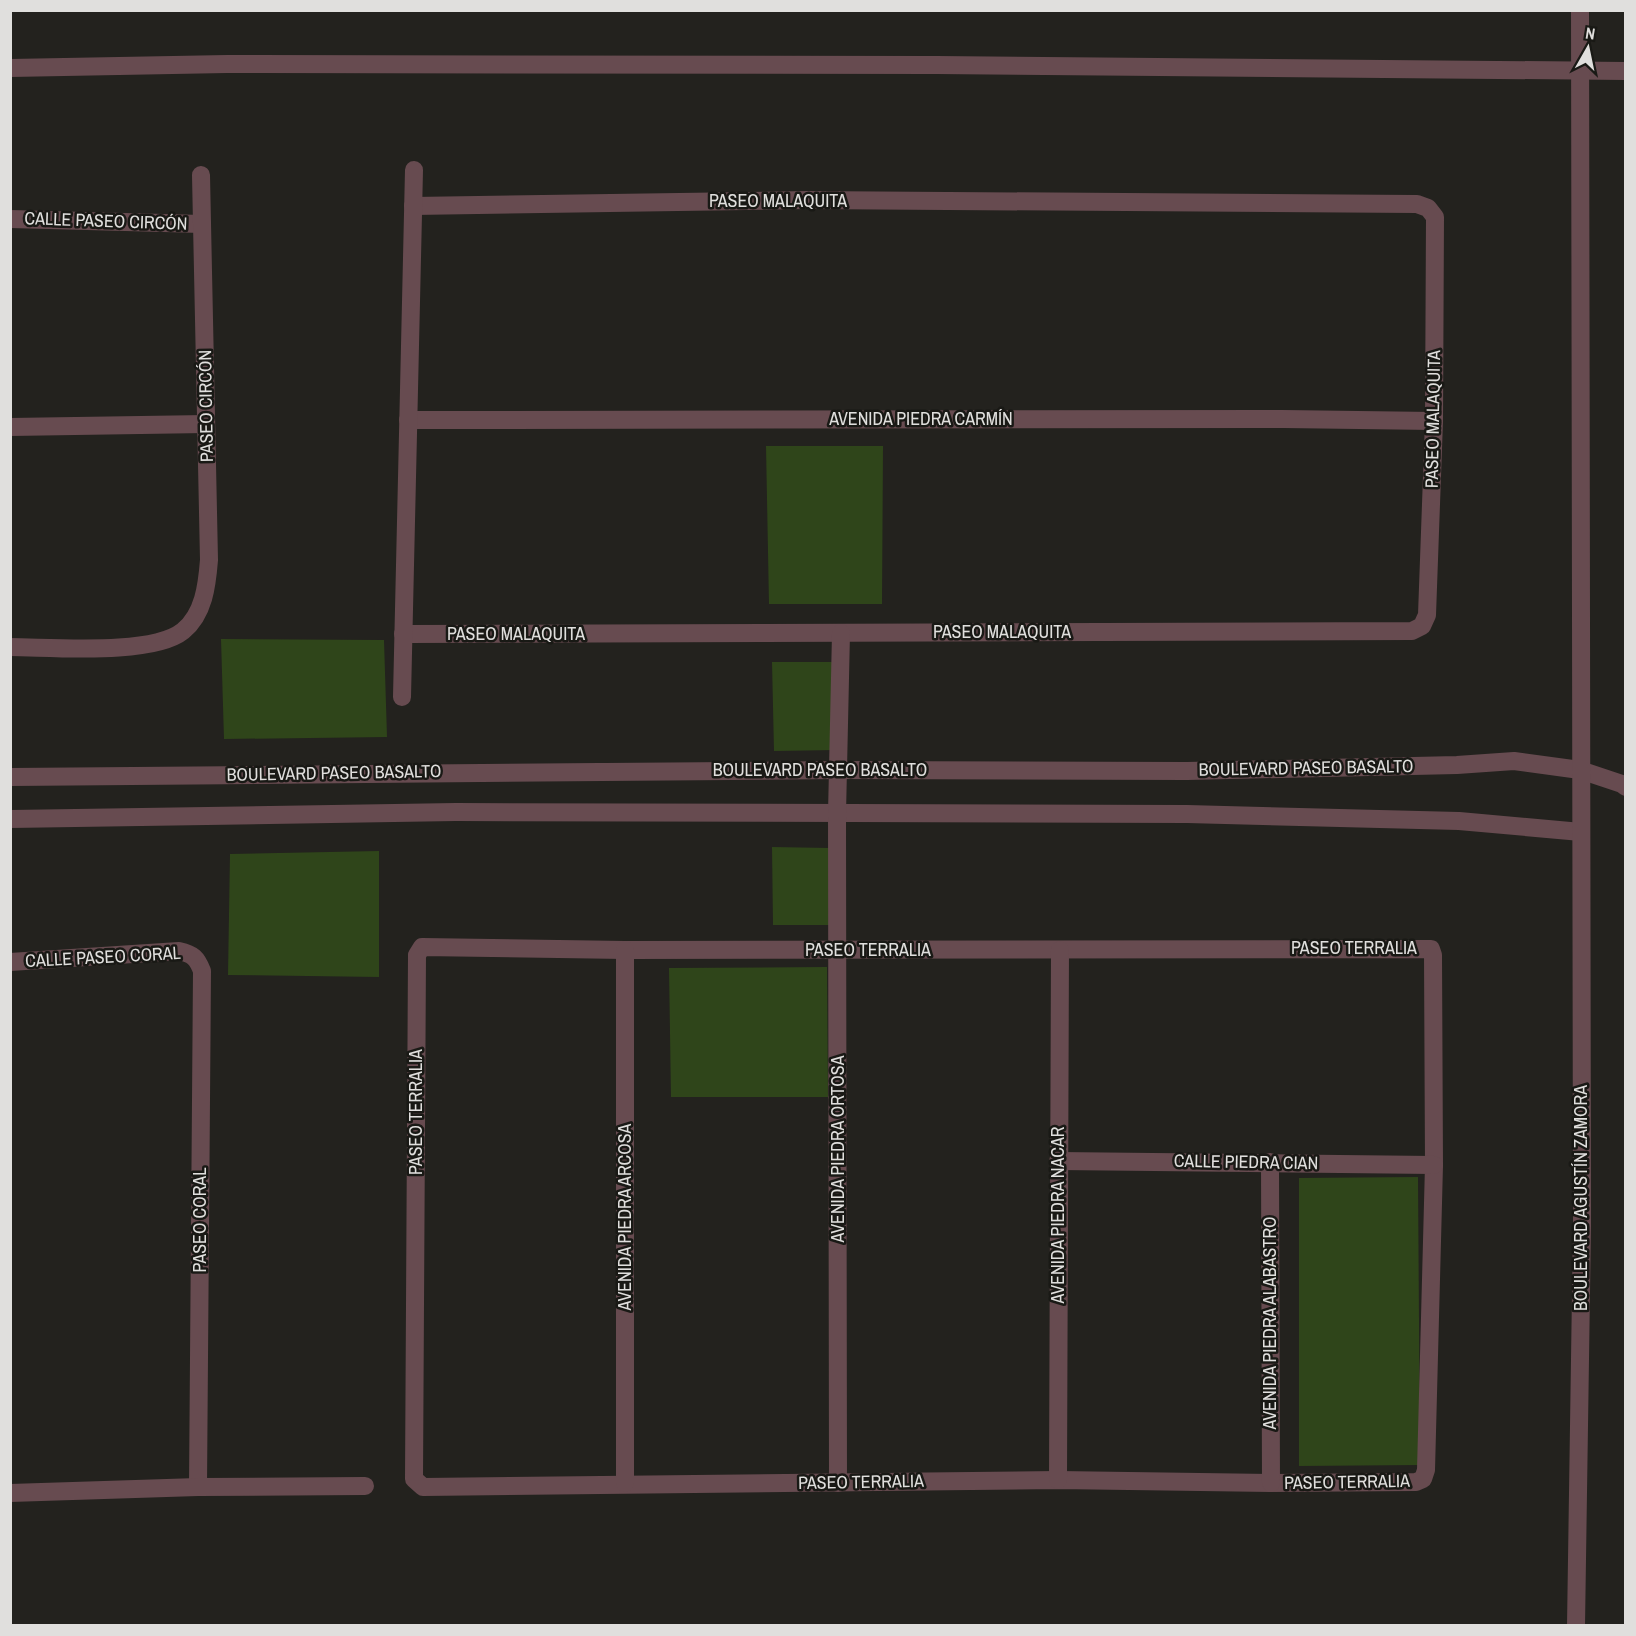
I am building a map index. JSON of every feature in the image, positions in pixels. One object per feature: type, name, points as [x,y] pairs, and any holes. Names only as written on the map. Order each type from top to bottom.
[{"type":"street","name":"BOULEVARD AGUSTÍN ZAMORA","points":[[1576,1626],[1582,1226],[1581,10]]},
{"type":"street","points":[[10,68],[227,64],[947,65],[1626,71]]},
{"type":"street","points":[[402,697],[414,170]]},
{"type":"street","name":"PASEO CIRCÓN","points":[[10,646],[139,645],[167,639],[183,631],[200,608],[206,588],[209,560],[201,175]]},
{"type":"street","name":"PASEO MALAQUITA","points":[[403,634],[1412,631],[1422,626],[1427,615],[1434,421],[1435,218],[1428,208],[1417,204],[807,200],[413,206]]},
{"type":"street","name":"CALLE PASEO CIRCÓN","points":[[10,219],[202,224]]},
{"type":"street","name":"AVENIDA PIEDRA CARMÍN","points":[[408,420],[1283,419],[1434,421]]},
{"type":"street","points":[[10,427],[206,424]]},
{"type":"street","name":"AVENIDA PIEDRA ORTOSA","points":[[838,1483],[837,814],[841,633]]},
{"type":"street","name":"BOULEVARD PASEO BASALTO","points":[[10,777],[839,770],[1188,771],[1514,762],[1580,770],[1626,787]]},
{"type":"street","points":[[10,819],[456,812],[1187,813],[1460,821],[1581,832]]},
{"type":"street","name":"PASEO TERRALIA","points":[[422,947],[839,950],[1431,949],[1433,955],[1434,1165],[1426,1470],[1423,1479],[1416,1482],[1271,1483],[1058,1480],[423,1487],[414,1479],[417,955],[419,950],[422,947]]},
{"type":"street","name":"AVENIDA PIEDRA ARCOSA","points":[[625,950],[625,1483]]},
{"type":"street","name":"AVENIDA PIEDRA NACAR","points":[[1058,1480],[1060,950]]},
{"type":"street","name":"CALLE PASEO CORAL","points":[[10,962],[179,951],[194,956]]},
{"type":"street","name":"PASEO CORAL","points":[[194,956],[198,959],[202,971],[198,1487]]},
{"type":"street","name":"CALLE PIEDRA CIAN","points":[[1058,1161],[1434,1165]]},
{"type":"street","name":"AVENIDA PIEDRA ALABASTRO","points":[[1270,1162],[1271,1483]]},
{"type":"street","points":[[10,1493],[198,1487],[365,1486]]},
{"type":"green space","points":[[766,446],[883,446],[882,604],[769,604]]},
{"type":"green space","points":[[221,639],[384,640],[387,737],[224,739]]},
{"type":"green space","points":[[772,662],[837,662],[837,750],[774,751]]},
{"type":"green space","points":[[772,847],[830,848],[830,925],[773,925]]},
{"type":"green space","points":[[379,851],[379,977],[228,975],[230,854]]},
{"type":"green space","points":[[827,967],[828,1097],[671,1097],[669,968]]},
{"type":"green space","points":[[1418,1177],[1420,1465],[1299,1466],[1299,1178]]}]
